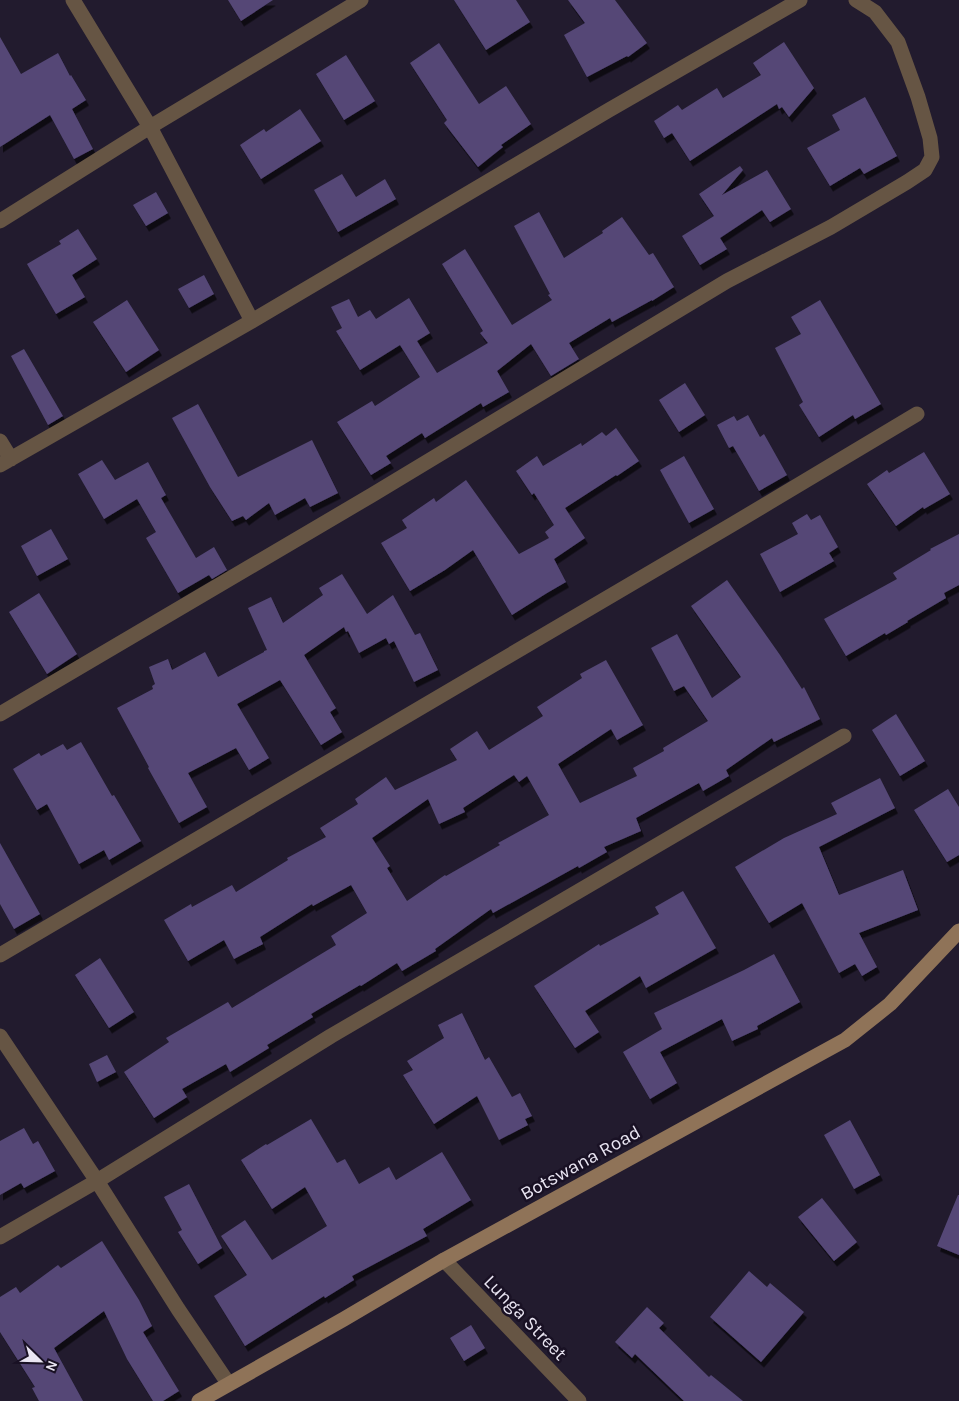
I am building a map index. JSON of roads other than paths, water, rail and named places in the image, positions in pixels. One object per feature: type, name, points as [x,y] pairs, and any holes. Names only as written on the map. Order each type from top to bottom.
[{"type":"street","points":[[73,0],[150,127],[252,321]]},
{"type":"street","points":[[0,221],[150,127],[361,0]]},
{"type":"street","points":[[0,441],[6,462],[252,321],[601,114],[800,0]]},
{"type":"street","points":[[0,714],[380,490],[727,281],[831,227],[925,170],[932,157],[930,138],[918,97],[898,42],[875,12],[856,0]]},
{"type":"street","points":[[0,956],[917,414]]},
{"type":"street","points":[[0,1237],[97,1181],[331,1036],[844,736]]},
{"type":"street","name":"Botswana Road","points":[[199,1401],[444,1260],[845,1040],[890,1004],[959,931]]},
{"type":"street","points":[[0,1036],[228,1383]]},
{"type":"street","name":"Lunga Street","points":[[444,1260],[579,1401]]}]
